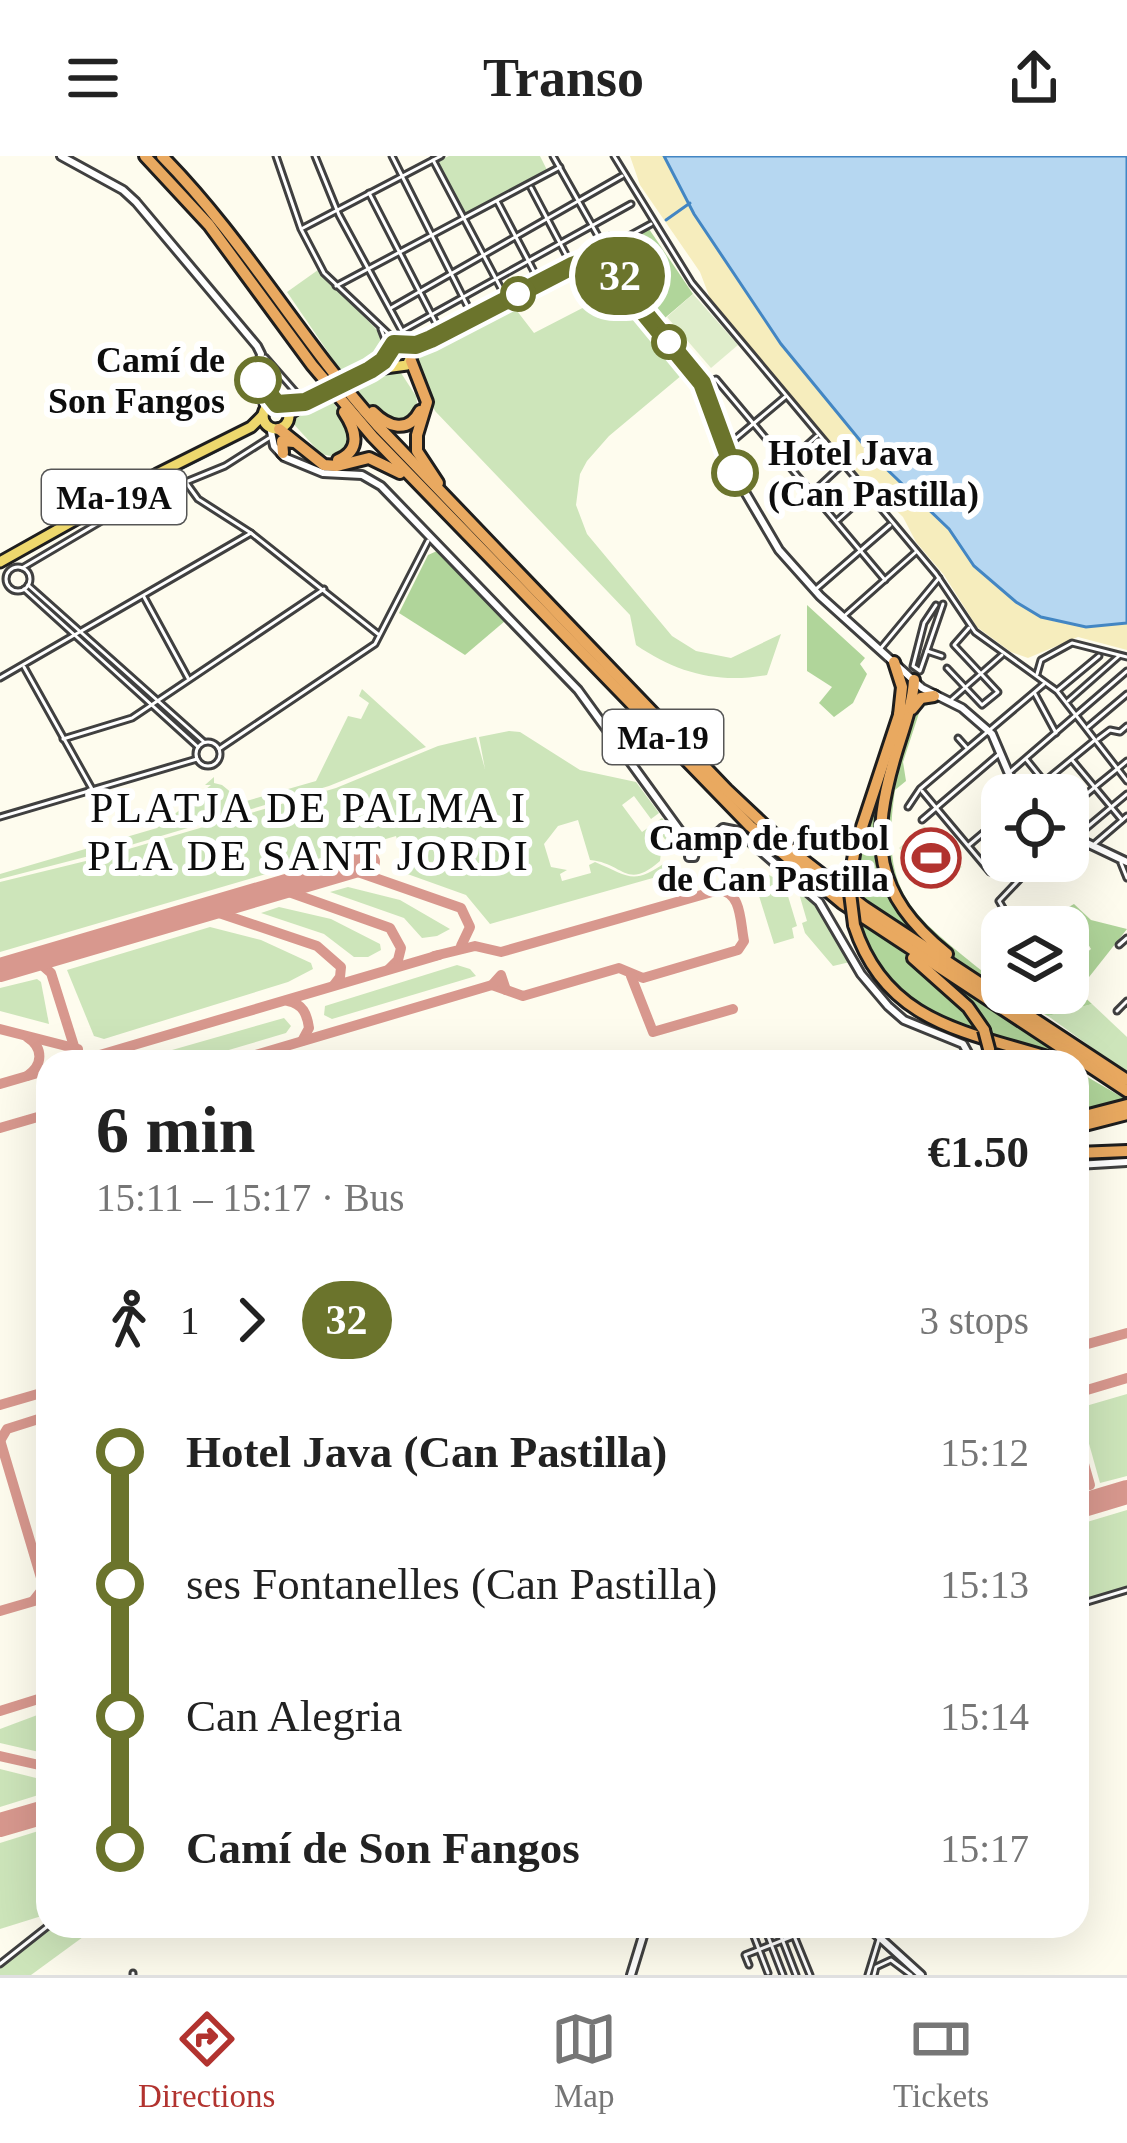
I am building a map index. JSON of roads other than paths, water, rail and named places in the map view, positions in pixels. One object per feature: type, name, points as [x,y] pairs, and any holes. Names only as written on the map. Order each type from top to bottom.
[{"type":"highway","name":"Ma-19","points":[[146,156],[215,232],[374,437],[763,825],[845,893],[1082,1050]]},
{"type":"highway","name":"Ma-19","points":[[162,156],[224,225],[317,362]]},
{"type":"highway","points":[[411,359],[427,402],[416,435],[417,452],[469,530]]},
{"type":"highway","points":[[317,362],[382,421],[400,427],[416,418],[421,405],[412,382],[391,360]]},
{"type":"highway","points":[[275,420],[325,459],[342,458],[355,444],[352,424],[317,362]]},
{"type":"highway","points":[[275,420],[316,461],[329,466],[366,458],[384,462],[469,530]]},
{"type":"highway","points":[[283,453],[284,439],[304,448]]},
{"type":"highway","name":"Ma-19","points":[[469,530],[743,819],[810,878],[1065,1050]]},
{"type":"highway","points":[[894,662],[902,687],[901,723]]},
{"type":"highway","points":[[914,680],[909,685],[880,824],[886,881],[914,926],[977,981]]},
{"type":"highway","points":[[934,696],[918,700],[901,723],[859,836],[849,885],[854,925],[879,976],[914,1010],[944,1026],[1023,1050]]},
{"type":"highway","points":[[869,921],[968,1006],[984,1030],[988,1050]]},
{"type":"highway","name":"Ma-19","points":[[1089,1055],[1127,1080]]},
{"type":"highway","name":"Ma-19","points":[[1089,1066],[1127,1091]]},
{"type":"highway","points":[[1089,1073],[1127,1091]]},
{"type":"highway","points":[[1089,1118],[1127,1105]]},
{"type":"highway","points":[[1089,1120],[1127,1114]]},
{"type":"highway","points":[[1089,1153],[1127,1151]]},
{"type":"main road","points":[[275,420],[306,399],[391,360],[411,359],[403,340]]},
{"type":"main road","points":[[391,360],[403,340]]},
{"type":"main road","name":"Ma-19A","points":[[0,562],[144,481],[275,420]]},
{"type":"street","points":[[61,156],[136,202],[262,356],[306,399]]},
{"type":"street","points":[[276,156],[324,274],[403,340],[431,339]]},
{"type":"street","points":[[315,156],[403,340]]},
{"type":"street","points":[[392,156],[474,318]]},
{"type":"street","points":[[302,229],[440,156]]},
{"type":"street","points":[[553,156],[637,304],[702,383],[744,492],[768,535],[814,590],[914,680],[990,731],[1009,772],[1127,671]]},
{"type":"street","points":[[614,156],[692,283],[939,578],[973,629],[1058,691],[1127,781]]},
{"type":"street","points":[[433,160],[507,300]]},
{"type":"street","points":[[336,286],[560,167]]},
{"type":"street","points":[[389,309],[624,175]]},
{"type":"street","points":[[529,184],[572,266]]},
{"type":"street","points":[[369,194],[441,334]]},
{"type":"street","points":[[497,201],[539,283]]},
{"type":"street","points":[[403,340],[431,315],[631,204]]},
{"type":"street","points":[[411,359],[431,339],[653,224]]},
{"type":"street","points":[[615,267],[618,242]]},
{"type":"street","points":[[603,249],[617,253]]},
{"type":"street","points":[[377,322],[387,338],[391,360]]},
{"type":"street","points":[[262,356],[260,386],[275,420],[279,454],[323,472],[369,477],[432,536],[578,690],[691,851],[721,828],[738,831],[814,897],[861,974],[888,1006],[904,1020],[963,1044],[966,1050]]},
{"type":"street","points":[[702,383],[716,379],[885,580]]},
{"type":"street","points":[[725,446],[787,396]]},
{"type":"street","points":[[275,420],[278,446],[295,463]]},
{"type":"street","points":[[0,580],[10,570],[22,568],[127,506],[225,466],[275,420]]},
{"type":"street","points":[[787,463],[819,435]]},
{"type":"street","points":[[812,492],[844,464]]},
{"type":"street","points":[[184,482],[198,499],[250,533],[380,635]]},
{"type":"street","points":[[836,522],[868,493]]},
{"type":"street","points":[[814,590],[893,522]]},
{"type":"street","points":[[0,678],[250,533]]},
{"type":"street","points":[[219,749],[375,644],[432,536]]},
{"type":"street","points":[[843,616],[917,551]]},
{"type":"street","points":[[22,568],[29,575],[26,587]]},
{"type":"street","points":[[7,576],[10,587],[26,587],[198,747]]},
{"type":"street","points":[[880,649],[939,578]]},
{"type":"street","points":[[63,739],[132,718],[324,589]]},
{"type":"street","points":[[143,596],[189,680]]},
{"type":"street","points":[[922,599],[936,605],[952,598]]},
{"type":"street","points":[[936,605],[922,628],[913,667],[920,671],[943,604]]},
{"type":"street","points":[[936,605],[939,617]]},
{"type":"street","points":[[947,668],[982,705],[998,692],[954,645],[973,629]]},
{"type":"street","points":[[1037,676],[1041,660],[1072,644],[1124,656]]},
{"type":"street","points":[[927,651],[942,656]]},
{"type":"street","points":[[950,701],[1004,653]]},
{"type":"street","points":[[1100,653],[1114,661]]},
{"type":"street","points":[[1058,691],[1100,653]]},
{"type":"street","points":[[1066,702],[1124,656]]},
{"type":"street","points":[[23,665],[92,789]]},
{"type":"street","points":[[908,806],[920,789],[1046,682]]},
{"type":"street","points":[[1034,693],[1056,733]]},
{"type":"street","points":[[1087,728],[1127,694]]},
{"type":"street","points":[[155,703],[219,749]]},
{"type":"street","points":[[1053,774],[1110,730],[1120,732],[1127,726]]},
{"type":"street","points":[[958,738],[968,749]]},
{"type":"street","points":[[197,758],[204,742]]},
{"type":"street","points":[[0,817],[197,758],[211,765],[218,761],[219,749]]},
{"type":"street","points":[[922,820],[1001,751]]},
{"type":"street","points":[[1025,758],[1038,774]]},
{"type":"street","points":[[1071,759],[1125,818],[1089,846],[1124,861],[1127,878]]},
{"type":"street","points":[[1089,792],[1127,761]]},
{"type":"street","points":[[920,789],[981,862]]},
{"type":"street","points":[[1089,825],[1127,794]]},
{"type":"street","points":[[967,846],[981,834]]},
{"type":"street","points":[[1002,906],[999,901],[1017,882]]},
{"type":"street","points":[[1118,1010],[1127,1001]]},
{"type":"street","points":[[1089,1164],[1127,1162]]},
{"type":"street","points":[[1089,1601],[1127,1590]]},
{"type":"street","points":[[0,1964],[36,1936]]},
{"type":"street","points":[[631,1975],[642,1938]]},
{"type":"street","points":[[755,1938],[768,1973]]},
{"type":"street","points":[[768,1938],[783,1975]]},
{"type":"street","points":[[745,1954],[788,1938]]},
{"type":"street","points":[[797,1938],[810,1975]]},
{"type":"street","points":[[871,1975],[880,1938]]},
{"type":"street","points":[[881,1938],[921,1975]]},
{"type":"street","points":[[782,1940],[796,1975]]},
{"type":"street","points":[[741,1944],[749,1965]]},
{"type":"street","points":[[871,1975],[891,1960],[911,1975]]},
{"type":"water","points":[[664,156],[1127,156],[1127,623],[1086,627],[1041,617],[974,566],[949,529],[872,455],[781,344],[694,214]]},
{"type":"waterway","points":[[666,220],[690,203]]},
{"type":"waterway","points":[[424,350],[593,262]]},
{"type":"waterway","points":[[127,496],[232,443]]},
{"type":"waterway","points":[[0,567],[19,556]]},
{"type":"place","name":"Camí de Son Fangos","points":[[258,380]]},
{"type":"place","name":"Hotel Java (Can Pastilla)","points":[[735,473]]},
{"type":"place","name":"Camp de futbol de Can Pastilla","points":[[931,858]]},
{"type":"district","name":"PLATJA DE PALMA I PLA DE SANT JORDI","points":[[309,831]]}]
